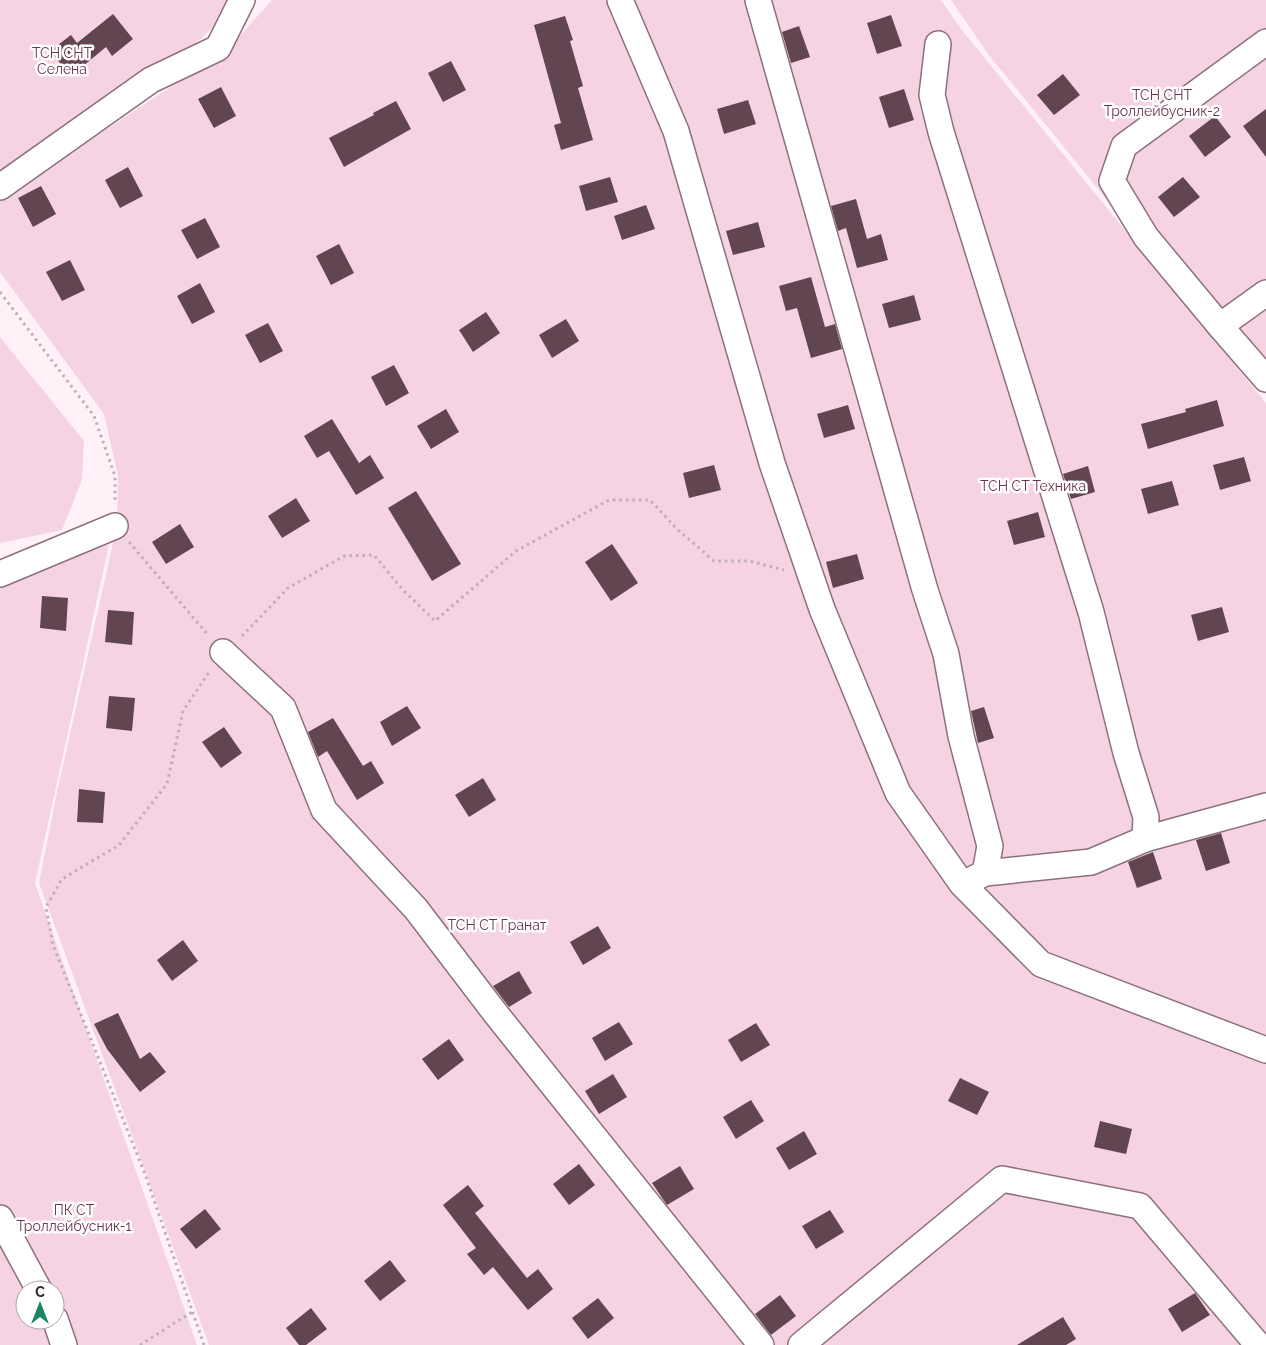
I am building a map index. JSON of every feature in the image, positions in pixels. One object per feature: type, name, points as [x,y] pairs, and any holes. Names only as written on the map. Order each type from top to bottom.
[{"type":"street","points":[[0,187],[151,80],[218,48],[242,0]]},
{"type":"street","points":[[620,0],[676,130],[772,463],[811,576],[898,793],[962,884],[1041,964],[1266,1050]]},
{"type":"street","points":[[758,0],[925,590],[946,654],[961,736],[990,846],[985,873]]},
{"type":"street","points":[[1266,42],[1124,146],[1112,181],[1146,237],[1266,379]]},
{"type":"street","points":[[938,44],[932,95],[941,132],[1091,612],[1126,753],[1146,817],[1145,839]]},
{"type":"street","points":[[1220,326],[1266,293]]},
{"type":"street","points":[[0,574],[115,526]]},
{"type":"street","points":[[223,652],[282,708],[324,810],[416,909],[496,1014],[761,1345]]},
{"type":"street","points":[[962,884],[985,873],[1091,862],[1145,839],[1266,806]]},
{"type":"street","points":[[801,1345],[1002,1179],[1140,1206],[1258,1345]]},
{"type":"street","points":[[0,1218],[34,1280]]},
{"type":"street","points":[[59,1330],[64,1345]]},
{"type":"path","points":[[0,292],[94,416],[115,476],[115,526],[223,652]]},
{"type":"path","points":[[204,1345],[145,1174],[53,945],[46,906],[62,880],[119,846],[167,784],[183,711],[223,652],[245,633],[288,588],[344,556],[374,555],[404,590],[435,621],[516,551],[609,500],[650,500],[676,529],[714,561],[749,561],[811,576]]},
{"type":"path","points":[[140,1345],[192,1312]]},
{"type":"green space","name":"ТСН СНТ Селена","points":[[0,0],[239,0],[202,38],[0,179]]},
{"type":"green space","name":"ТСН СТ Гранат","points":[[272,0],[613,0],[671,137],[894,799],[1035,970],[1266,1058],[1266,1345],[209,1345],[39,883],[57,792],[117,525],[118,476],[104,414],[0,272],[0,200],[229,48]]},
{"type":"green space","name":"ТСН СТ Техника","points":[[626,0],[941,0],[961,29],[1266,403],[1266,1043],[1049,959],[972,885],[901,789],[815,569]]},
{"type":"green space","name":"ТСН СНТ Троллейбусник-2","points":[[951,0],[1266,0],[1266,395],[988,54]]},
{"type":"green space","points":[[0,337],[84,441],[82,480],[62,530],[0,543]]},
{"type":"green space","name":"ПК СТ Троллейбусник-1","points":[[109,545],[35,883],[197,1345],[0,1345],[0,559]]},
{"type":"building","points":[[113,14],[133,39],[112,56],[106,47],[71,76],[50,51],[71,35],[77,43]]},
{"type":"building","points":[[891,15],[902,46],[877,54],[867,23]]},
{"type":"building","points":[[565,16],[573,40],[570,41],[583,86],[578,88],[593,140],[561,150],[554,125],[561,123],[534,25]]},
{"type":"building","points":[[799,26],[810,57],[791,63],[782,32]]},
{"type":"building","points":[[451,61],[466,90],[443,102],[428,73]]},
{"type":"building","points":[[1063,74],[1080,95],[1054,115],[1037,95]]},
{"type":"building","points":[[221,87],[236,116],[214,128],[198,99]]},
{"type":"building","points":[[904,89],[914,120],[889,128],[879,97]]},
{"type":"building","points":[[748,100],[756,124],[724,134],[717,109]]},
{"type":"building","points":[[396,101],[411,129],[344,167],[329,138],[374,115],[373,113]]},
{"type":"building","points":[[1266,109],[1266,157],[1243,126]]},
{"type":"building","points":[[1215,116],[1231,137],[1205,157],[1189,136]]},
{"type":"building","points":[[128,167],[143,196],[120,208],[105,180]]},
{"type":"building","points":[[610,177],[618,202],[586,211],[579,186]]},
{"type":"building","points":[[1183,177],[1200,197],[1174,217],[1158,197]]},
{"type":"building","points":[[41,186],[56,214],[33,227],[18,198]]},
{"type":"building","points":[[856,199],[867,239],[881,234],[888,260],[857,268],[846,228],[838,231],[831,206]]},
{"type":"building","points":[[646,205],[655,229],[622,240],[614,216]]},
{"type":"building","points":[[205,218],[220,247],[197,259],[181,230]]},
{"type":"building","points":[[758,222],[765,247],[733,255],[726,231]]},
{"type":"building","points":[[339,244],[354,273],[331,285],[316,256]]},
{"type":"building","points":[[70,260],[85,290],[62,301],[46,272]]},
{"type":"building","points":[[811,277],[825,327],[835,324],[842,349],[811,358],[797,308],[786,311],[779,286]]},
{"type":"building","points":[[200,283],[215,312],[192,324],[177,296]]},
{"type":"building","points":[[914,295],[921,320],[889,328],[882,304]]},
{"type":"building","points":[[486,312],[500,333],[473,352],[459,330]]},
{"type":"building","points":[[566,319],[579,341],[552,358],[539,335]]},
{"type":"building","points":[[268,323],[283,351],[260,363],[245,335]]},
{"type":"building","points":[[394,365],[409,393],[386,406],[371,377]]},
{"type":"building","points":[[1217,400],[1224,426],[1148,449],[1141,424],[1186,412],[1185,409]]},
{"type":"building","points":[[848,405],[855,429],[824,438],[817,414]]},
{"type":"building","points":[[446,409],[459,432],[431,449],[417,426]]},
{"type":"building","points":[[332,419],[359,463],[370,455],[384,478],[356,495],[329,451],[317,458],[304,436]]},
{"type":"building","points":[[1244,457],[1251,481],[1220,490],[1213,465]]},
{"type":"building","points":[[714,465],[721,490],[689,498],[683,473]]},
{"type":"building","points":[[1088,466],[1095,492],[1071,499],[1063,474]]},
{"type":"building","points":[[1172,481],[1179,505],[1148,514],[1141,489]]},
{"type":"building","points":[[416,491],[461,564],[432,581],[388,508]]},
{"type":"building","points":[[296,498],[310,521],[282,538],[268,516]]},
{"type":"building","points":[[1038,512],[1045,537],[1014,545],[1007,521]]},
{"type":"building","points":[[180,524],[194,547],[166,564],[152,542]]},
{"type":"building","points":[[612,544],[638,583],[611,601],[585,562]]},
{"type":"building","points":[[857,554],[864,579],[833,588],[826,562]]},
{"type":"building","points":[[42,596],[68,598],[66,631],[40,628]]},
{"type":"building","points":[[1222,607],[1229,632],[1198,641],[1191,615]]},
{"type":"building","points":[[108,610],[134,612],[132,645],[105,642]]},
{"type":"building","points":[[109,696],[135,698],[132,731],[106,728]]},
{"type":"building","points":[[407,706],[421,728],[392,746],[380,722]]},
{"type":"building","points":[[984,707],[994,738],[978,743],[971,711]]},
{"type":"building","points":[[333,718],[363,766],[371,761],[384,783],[357,800],[327,751],[318,757],[308,732]]},
{"type":"building","points":[[224,727],[242,753],[221,768],[202,742]]},
{"type":"building","points":[[483,778],[496,800],[469,817],[455,795]]},
{"type":"building","points":[[79,789],[105,792],[103,823],[77,822]]},
{"type":"building","points":[[1221,833],[1230,863],[1206,871],[1196,840]]},
{"type":"building","points":[[1153,852],[1162,879],[1137,888],[1128,862]]},
{"type":"building","points":[[598,926],[611,948],[583,965],[570,942]]},
{"type":"building","points":[[183,940],[198,961],[172,981],[157,960]]},
{"type":"building","points":[[519,971],[532,993],[509,1007],[493,986]]},
{"type":"building","points":[[118,1013],[140,1059],[150,1052],[166,1072],[140,1092],[107,1049],[94,1024]]},
{"type":"building","points":[[619,1022],[633,1044],[605,1061],[592,1038]]},
{"type":"building","points":[[756,1023],[770,1045],[741,1062],[728,1040]]},
{"type":"building","points":[[449,1039],[464,1060],[438,1080],[422,1059]]},
{"type":"building","points":[[613,1074],[627,1097],[599,1114],[585,1091]]},
{"type":"building","points":[[960,1078],[989,1092],[977,1115],[948,1101]]},
{"type":"building","points":[[751,1100],[764,1121],[736,1139],[723,1117]]},
{"type":"building","points":[[1100,1121],[1132,1129],[1126,1154],[1094,1147]]},
{"type":"building","points":[[804,1131],[817,1154],[789,1170],[776,1148]]},
{"type":"building","points":[[579,1164],[595,1185],[569,1205],[553,1184]]},
{"type":"building","points":[[680,1166],[694,1189],[667,1205],[652,1183]]},
{"type":"building","points":[[468,1185],[484,1206],[475,1213],[527,1278],[538,1269],[553,1289],[528,1310],[493,1267],[484,1275],[467,1254],[476,1248],[443,1205]]},
{"type":"building","points":[[205,1209],[221,1229],[196,1249],[180,1229]]},
{"type":"building","points":[[830,1210],[844,1232],[816,1249],[802,1226]]},
{"type":"building","points":[[390,1260],[406,1281],[380,1301],[364,1281]]},
{"type":"building","points":[[1195,1293],[1210,1315],[1182,1332],[1168,1309]]},
{"type":"building","points":[[780,1295],[796,1316],[771,1335],[755,1314]]},
{"type":"building","points":[[598,1298],[614,1318],[588,1339],[572,1318]]},
{"type":"building","points":[[311,1308],[327,1329],[306,1345],[299,1345],[286,1328]]},
{"type":"building","points":[[1063,1317],[1076,1339],[1066,1345],[1017,1345]]}]
